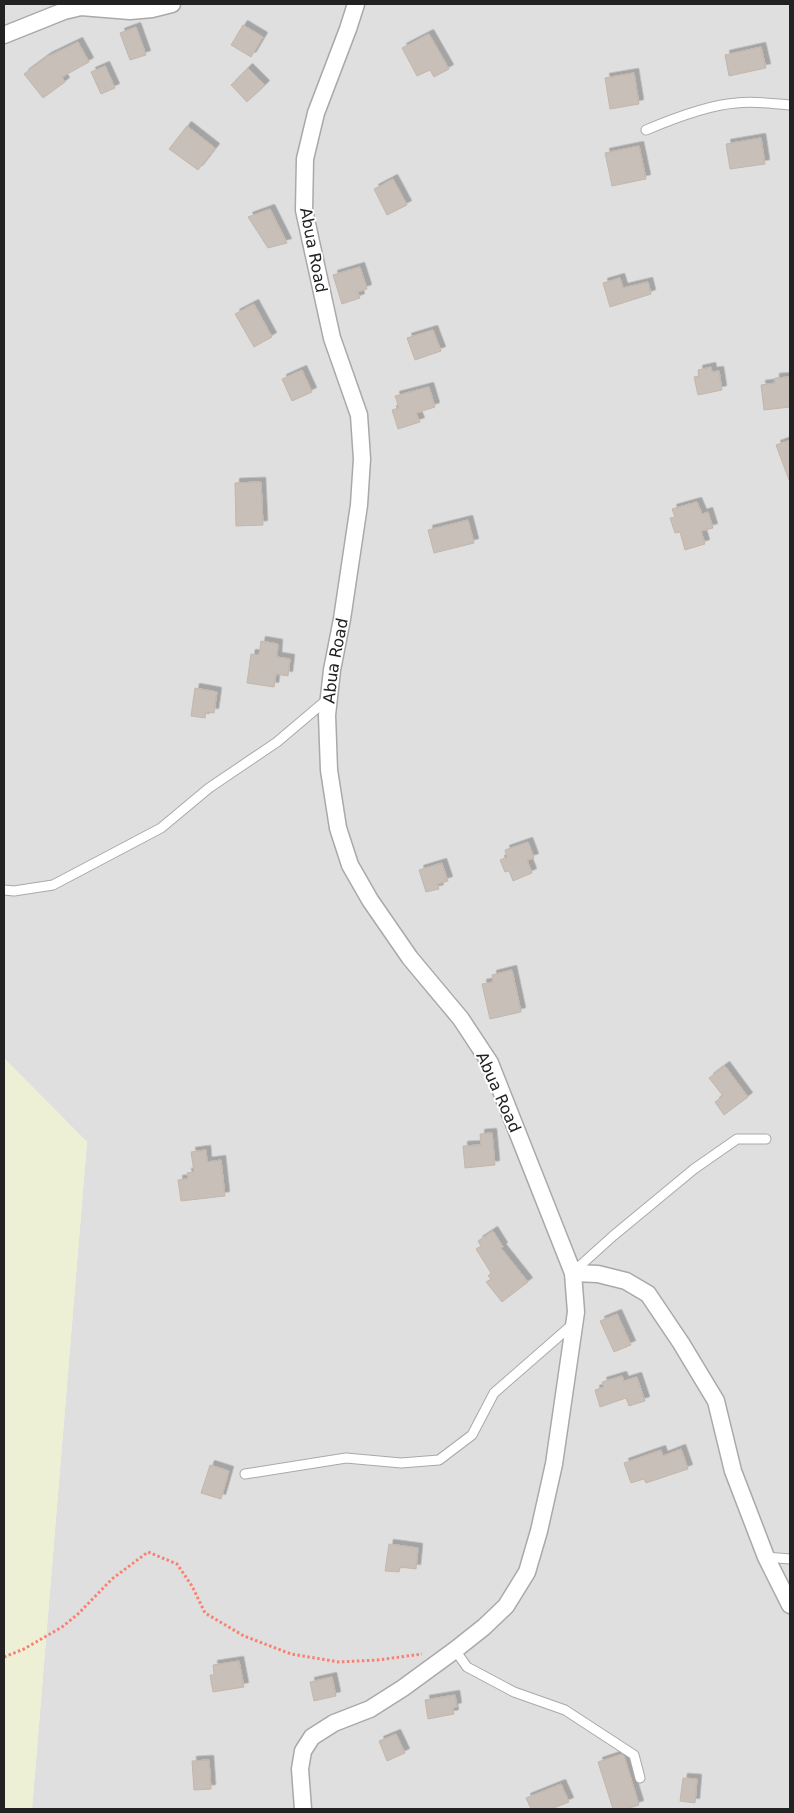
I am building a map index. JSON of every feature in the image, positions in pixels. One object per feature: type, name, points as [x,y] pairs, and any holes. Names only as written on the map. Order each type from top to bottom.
[{"type":"street","points":[[4,35],[64,11],[81,7],[130,10],[152,9],[172,4]]},
{"type":"street","name":"Abua Road","points":[[303,1809],[300,1769],[303,1751],[312,1737],[334,1723],[370,1709],[403,1688],[455,1650],[484,1627],[506,1606],[528,1572],[554,1464],[576,1312],[573,1272],[490,1063],[461,1019],[405,950],[370,900],[350,865],[338,828],[329,770],[327,715],[359,505],[362,459],[359,415],[332,338],[304,210],[305,159],[316,113],[356,4]]},
{"type":"street","points":[[573,1272],[598,1274],[626,1281],[648,1294],[681,1343],[716,1401],[733,1471],[766,1557],[790,1605]]},
{"type":"lane","points":[[646,130],[683,115],[734,103],[768,102],[790,105]]},
{"type":"lane","points":[[4,890],[53,885],[161,828],[209,788],[277,742],[329,698]]},
{"type":"lane","points":[[573,1272],[613,1236],[679,1182],[737,1139],[766,1139]]},
{"type":"lane","points":[[245,1474],[346,1458],[401,1463],[439,1460],[472,1435],[494,1393],[574,1323]]},
{"type":"lane","points":[[766,1557],[790,1559]]},
{"type":"lane","points":[[455,1650],[467,1667],[514,1692],[565,1710],[634,1755],[640,1778]]},
{"type":"path","points":[[4,1657],[62,1627],[78,1614],[112,1579],[148,1552],[177,1564],[192,1586],[205,1613],[244,1636],[291,1654],[339,1662],[378,1660],[428,1653]]},
{"type":"shaded area","points":[[4,4],[790,4],[790,1809],[32,1809],[87,1142],[4,1058]]},
{"type":"green space","points":[[4,1058],[87,1142],[32,1809],[4,1809]]},
{"type":"building","points":[[243,25],[263,37],[251,57],[231,45]]},
{"type":"building","points":[[136,27],[146,55],[130,60],[120,33]]},
{"type":"building","points":[[429,34],[449,69],[434,77],[430,70],[417,76],[402,48]]},
{"type":"building","points":[[78,42],[89,62],[62,77],[65,82],[43,98],[24,74],[47,57]]},
{"type":"building","points":[[761,47],[766,68],[729,76],[725,55]]},
{"type":"building","points":[[105,66],[115,88],[101,94],[91,72]]},
{"type":"building","points":[[248,68],[265,85],[247,102],[231,85]]},
{"type":"building","points":[[634,73],[639,104],[610,109],[605,78]]},
{"type":"building","points":[[187,126],[215,148],[198,170],[169,149]]},
{"type":"building","points":[[761,138],[765,164],[730,169],[726,144]]},
{"type":"building","points":[[639,146],[646,179],[612,186],[605,153]]},
{"type":"building","points":[[393,179],[407,205],[387,215],[374,189]]},
{"type":"building","points":[[270,209],[287,243],[268,248],[248,217]]},
{"type":"building","points":[[360,267],[367,289],[358,292],[360,298],[342,304],[333,275]]},
{"type":"building","points":[[620,278],[623,288],[648,282],[651,294],[610,307],[603,283]]},
{"type":"building","points":[[254,304],[272,337],[254,347],[235,314]]},
{"type":"building","points":[[433,330],[441,351],[415,360],[407,338]]},
{"type":"building","points":[[711,367],[712,372],[719,371],[722,390],[698,395],[694,377],[699,376],[698,370]]},
{"type":"building","points":[[302,370],[312,392],[292,401],[282,379]]},
{"type":"building","points":[[790,377],[790,407],[764,410],[761,385],[775,383],[775,378]]},
{"type":"building","points":[[429,387],[435,407],[416,413],[420,422],[398,429],[392,410],[399,408],[395,396]]},
{"type":"building","points":[[790,440],[790,480],[789,480],[776,445]]},
{"type":"building","points":[[261,482],[263,525],[236,526],[235,483]]},
{"type":"building","points":[[697,502],[702,514],[708,512],[713,528],[701,531],[705,544],[685,550],[680,532],[675,533],[670,518],[675,517],[672,509]]},
{"type":"building","points":[[468,520],[474,543],[434,553],[428,530]]},
{"type":"building","points":[[261,641],[278,644],[277,657],[290,659],[288,676],[276,674],[274,687],[247,683],[251,654],[259,655]]},
{"type":"building","points":[[195,688],[217,692],[214,713],[206,712],[205,718],[191,716]]},
{"type":"building","points":[[528,842],[534,858],[527,860],[532,873],[513,881],[509,871],[505,872],[500,860],[507,857],[505,850]]},
{"type":"building","points":[[442,863],[448,881],[437,884],[439,889],[426,892],[419,870]]},
{"type":"building","points":[[512,970],[521,1012],[490,1019],[482,984],[493,982],[492,975]]},
{"type":"building","points":[[725,1066],[748,1097],[724,1115],[715,1102],[723,1096],[709,1078]]},
{"type":"building","points":[[492,1133],[495,1165],[465,1168],[463,1146],[481,1145],[480,1134]]},
{"type":"building","points":[[206,1150],[207,1162],[221,1160],[225,1196],[181,1201],[178,1180],[188,1179],[187,1173],[194,1172],[191,1152]]},
{"type":"building","points":[[493,1231],[503,1247],[501,1248],[528,1282],[502,1302],[486,1282],[491,1279],[488,1276],[491,1273],[476,1249],[481,1246],[478,1241]]},
{"type":"building","points":[[617,1314],[631,1345],[614,1352],[600,1321]]},
{"type":"building","points":[[622,1376],[624,1381],[637,1377],[645,1401],[629,1406],[626,1398],[600,1407],[595,1390],[604,1387],[602,1382]]},
{"type":"building","points":[[681,1449],[688,1469],[646,1483],[644,1479],[631,1483],[624,1463],[661,1450],[663,1456]]},
{"type":"building","points":[[210,1465],[229,1471],[221,1499],[201,1493]]},
{"type":"building","points":[[389,1544],[418,1548],[416,1569],[400,1567],[399,1572],[385,1571]]},
{"type":"building","points":[[239,1661],[244,1687],[213,1692],[210,1675],[214,1675],[213,1665]]},
{"type":"building","points":[[332,1677],[336,1696],[314,1701],[310,1682]]},
{"type":"building","points":[[455,1695],[457,1707],[453,1708],[454,1714],[428,1719],[425,1700]]},
{"type":"building","points":[[396,1734],[405,1753],[387,1761],[379,1741]]},
{"type":"building","points":[[622,1754],[639,1805],[626,1809],[613,1809],[598,1762]]},
{"type":"building","points":[[209,1760],[211,1789],[194,1790],[192,1761]]},
{"type":"building","points":[[683,1778],[697,1779],[695,1803],[680,1801]]},
{"type":"building","points":[[561,1784],[569,1802],[551,1809],[531,1809],[526,1798]]}]
